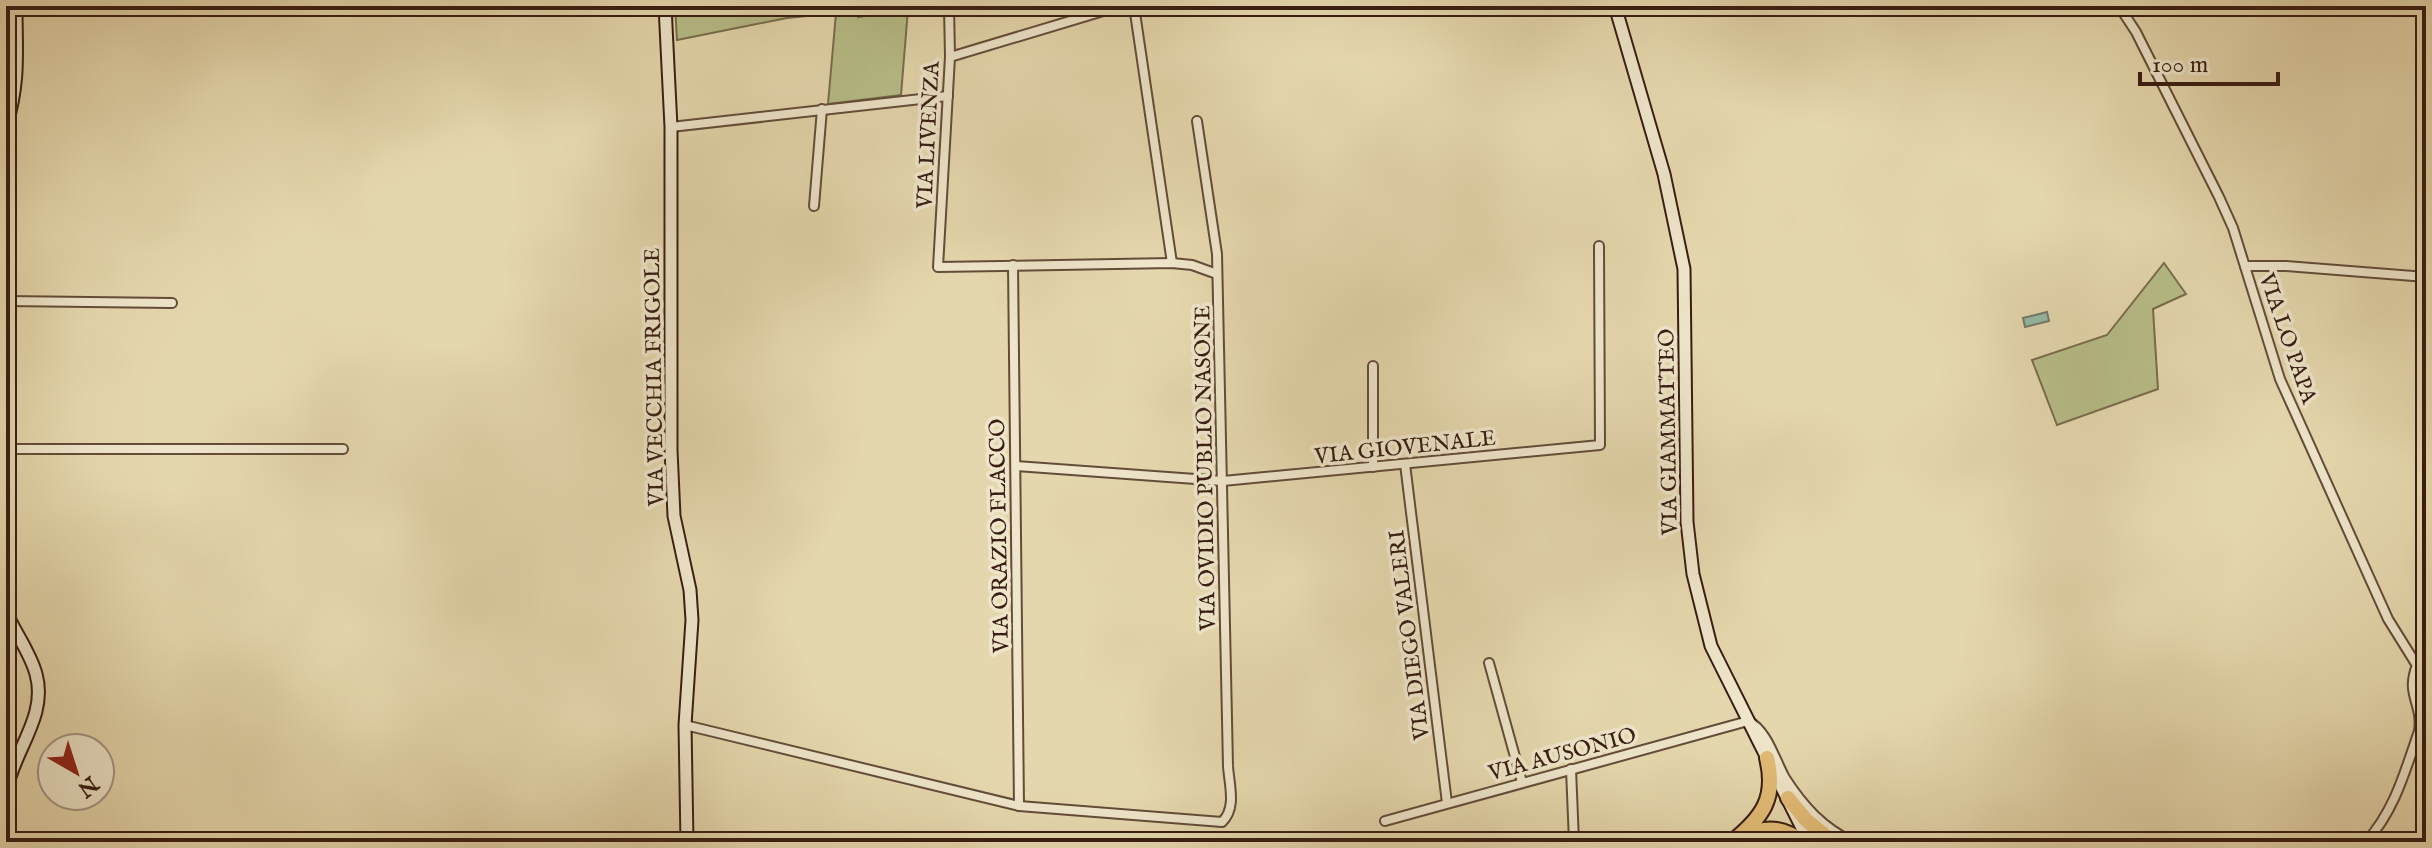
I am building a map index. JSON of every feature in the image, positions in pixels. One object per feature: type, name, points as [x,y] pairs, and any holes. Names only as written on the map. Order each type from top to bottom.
[{"type":"highway","points":[[1732,842],[1754,822],[1767,802],[1772,782],[1767,758]]},
{"type":"highway","points":[[1788,798],[1806,820],[1833,842]]},
{"type":"highway","points":[[1732,842],[1769,828],[1785,831],[1802,842]]},
{"type":"street","points":[[6,127],[14,98],[18,63],[16,6]]},
{"type":"street","name":"VIA VECCHIA FRIGOLE","points":[[665,6],[671,127],[671,450],[674,516],[690,590],[692,620],[685,725],[687,842]]},
{"type":"street","name":"VIA LIVENZA","points":[[949,6],[950,57],[938,267],[1013,265]]},
{"type":"street","points":[[950,57],[1120,6]]},
{"type":"street","points":[[1134,6],[1172,263]]},
{"type":"street","name":"VIA GIAMMATTEO","points":[[1615,6],[1664,174],[1684,269],[1687,522],[1693,574],[1711,646],[1809,842]]},
{"type":"street","name":"VIA LO PAPA","points":[[2119,6],[2136,32],[2219,197],[2245,266],[2280,379],[2388,619],[2426,680]]},
{"type":"street","points":[[671,127],[948,96]]},
{"type":"street","points":[[814,206],[822,109]]},
{"type":"street","name":"VIA OVIDIO PUBLIO NASONE","points":[[1019,806],[1222,822],[1230,815],[1217,254],[1197,121]]},
{"type":"street","name":"VIA GIOVENALE","points":[[1016,466],[1223,481],[1600,445],[1599,246]]},
{"type":"street","points":[[1013,265],[1172,263],[1192,265],[1217,274]]},
{"type":"street","name":"VIA ORAZIO FLACCO","points":[[1013,265],[1019,806]]},
{"type":"street","points":[[2245,266],[2286,266],[2426,277]]},
{"type":"street","points":[[6,301],[172,303]]},
{"type":"street","points":[[1373,366],[1373,467]]},
{"type":"street","points":[[6,449],[343,449]]},
{"type":"street","name":"VIA DIEGO VALERI","points":[[1405,464],[1447,803]]},
{"type":"street","points":[[6,612],[36,672],[40,693],[37,715],[17,755],[6,792]]},
{"type":"street","points":[[1489,663],[1522,782]]},
{"type":"street","points":[[2366,842],[2383,822],[2395,800],[2419,731],[2420,720],[2410,682],[2417,665]]},
{"type":"street","points":[[1748,721],[1757,725],[1785,777],[1808,808],[1831,830],[1853,842]]},
{"type":"street","name":"VIA AUSONIO","points":[[1385,821],[1748,721]]},
{"type":"street","points":[[685,725],[1019,806]]},
{"type":"street","points":[[1571,769],[1574,842]]},
{"type":"shaded area","points":[[675,6],[856,6],[858,17],[908,9],[901,95],[828,104],[836,13],[787,18],[677,40]]},
{"type":"shaded area","points":[[2164,263],[2186,294],[2153,309],[2158,389],[2057,425],[2032,360],[2107,335]]},
{"type":"shaded area","points":[[2047,312],[2049,321],[2025,327],[2023,318]]}]
